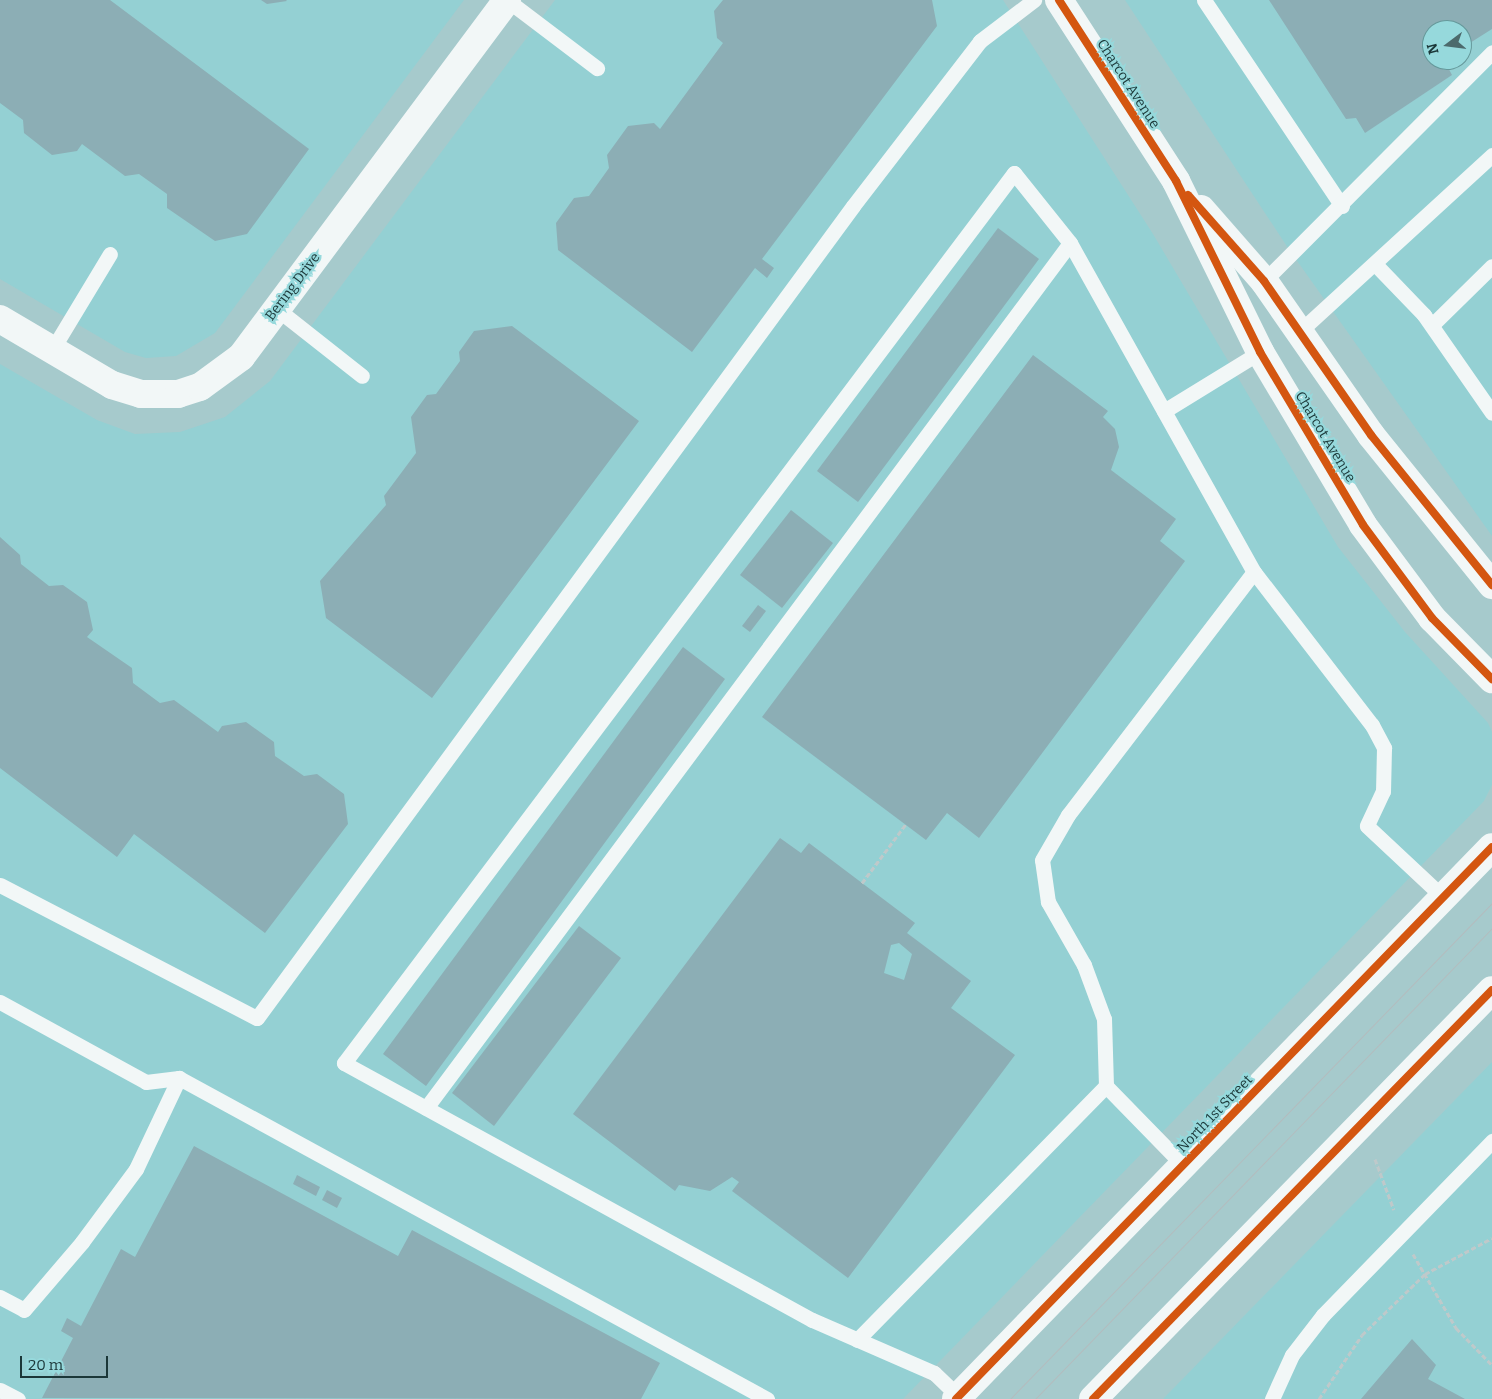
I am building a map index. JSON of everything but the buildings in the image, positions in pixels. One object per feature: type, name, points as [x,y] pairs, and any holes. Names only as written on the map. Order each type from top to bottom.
[{"type":"main road","name":"Bering Drive","points":[[0,319],[112,385],[141,394],[178,394],[200,386],[241,357],[507,0]]},
{"type":"main road","name":"Charcot Avenue","points":[[1059,0],[1176,181],[1260,352],[1363,525],[1432,618],[1492,679]]},
{"type":"main road","name":"Charcot Avenue","points":[[1176,181],[1264,281],[1371,435],[1492,585]]},
{"type":"main road","name":"North 1st Street","points":[[957,1398],[1492,847]]},
{"type":"main road","points":[[1094,1399],[1492,990]]},
{"type":"lane","points":[[507,0],[597,68]]},
{"type":"lane","points":[[0,885],[257,1018],[859,198],[980,41],[1034,0]]},
{"type":"lane","points":[[1204,0],[1342,206]]},
{"type":"lane","points":[[1264,281],[1342,206],[1492,52]]},
{"type":"lane","points":[[1299,332],[1492,155]]},
{"type":"lane","points":[[957,1398],[934,1373],[812,1320],[344,1063],[1014,173],[1070,242],[1254,572],[1372,725],[1384,748],[1383,791],[1366,826],[1443,898]]},
{"type":"lane","points":[[426,1108],[1070,242]]},
{"type":"lane","points":[[52,350],[110,254]]},
{"type":"lane","points":[[1375,264],[1432,325],[1492,413]]},
{"type":"lane","points":[[1432,325],[1492,266]]},
{"type":"lane","points":[[277,309],[362,376]]},
{"type":"lane","points":[[1164,411],[1260,352]]},
{"type":"lane","points":[[1183,1165],[1106,1086],[1104,1020],[1084,965],[1048,902],[1042,860],[1072,809],[1254,572]]},
{"type":"lane","points":[[0,1002],[146,1082],[179,1078],[767,1399]]},
{"type":"lane","points":[[0,1297],[24,1310],[82,1242],[136,1169],[179,1078]]},
{"type":"lane","points":[[857,1340],[1106,1086]]},
{"type":"lane","points":[[1272,1399],[1292,1355],[1402,1231],[1492,1141]]},
{"type":"lane","points":[[0,1390],[18,1399]]},
{"type":"path","points":[[862,883],[906,824]]},
{"type":"path","points":[[1375,1159],[1402,1231],[1424,1274],[1456,1328],[1492,1365]]},
{"type":"path","points":[[1319,1399],[1362,1335],[1424,1274],[1492,1238]]},
{"type":"shaded area","points":[[0,0],[464,0],[215,333],[176,356],[146,358],[125,352],[0,279]]},
{"type":"shaded area","points":[[555,0],[1003,0],[1153,234],[1338,547],[1405,632],[1488,723],[1492,732],[1492,785],[1484,801],[903,1399],[0,1399],[0,364],[97,420],[135,434],[180,432],[225,417],[270,381]]},
{"type":"shaded area","points":[[1125,0],[1492,0],[1492,536],[1288,248]]},
{"type":"shaded area","points":[[1492,1062],[1492,1399],[1163,1399]]},
{"type":"tram line","points":[[1010,1399],[1492,903]]},
{"type":"tram line","points":[[1035,1399],[1492,928]]},
{"type":"cycle path","points":[[1059,0],[1176,181],[1260,352],[1363,525],[1432,618],[1492,679]]},
{"type":"cycle path","points":[[1188,195],[1264,281],[1371,435],[1492,585]]},
{"type":"cycle path","points":[[956,1399],[1492,847]]},
{"type":"cycle path","points":[[1093,1399],[1492,990]]}]
